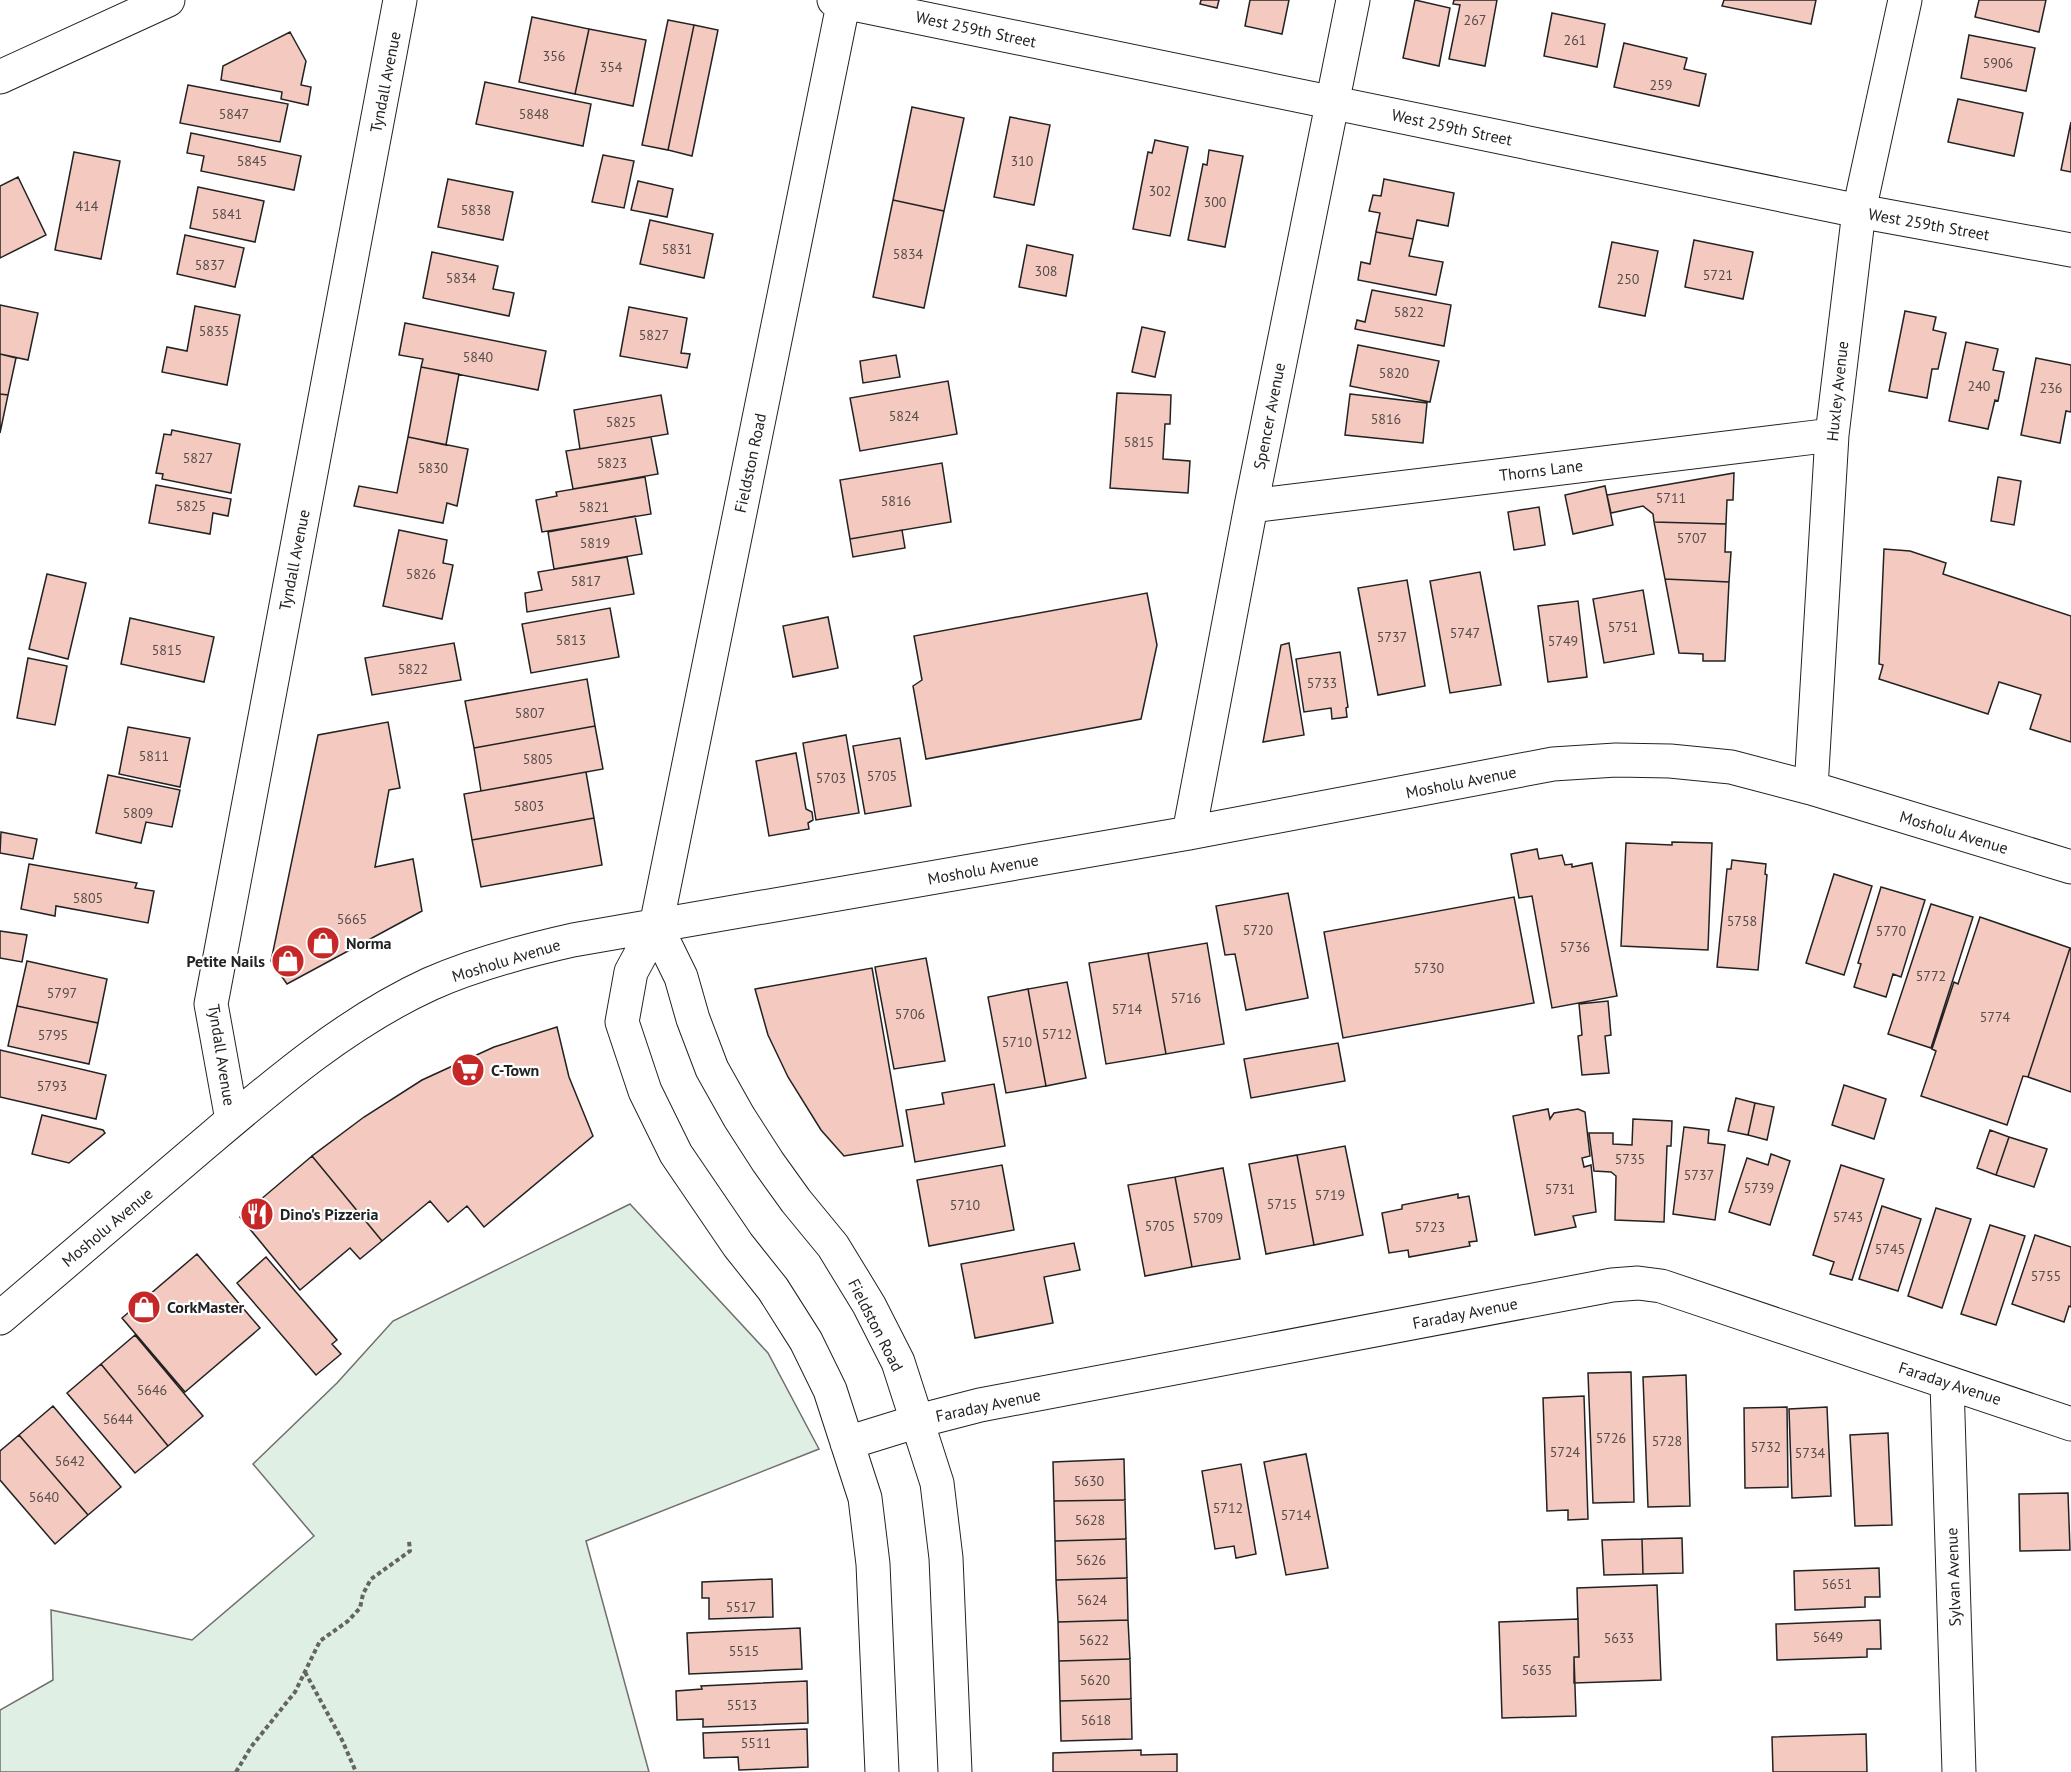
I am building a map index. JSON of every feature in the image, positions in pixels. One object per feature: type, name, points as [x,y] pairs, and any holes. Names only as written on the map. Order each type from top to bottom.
[{"type":"street","points":[[0,77],[168,0]]},
{"type":"street","name":"Tyndall Avenue","points":[[232,1120],[211,1004],[400,0]]},
{"type":"street","name":"Spencer Avenue","points":[[1189,833],[1251,506],[1353,0]]},
{"type":"street","name":"Huxley Avenue","points":[[1811,788],[1832,435],[1859,211],[1905,0]]},
{"type":"street","name":"West 259th Street","points":[[841,1],[1859,211],[2071,250]]},
{"type":"street","name":"Fieldston Road","points":[[841,1],[656,926],[631,972],[622,1022],[645,1091],[676,1154],[738,1245],[773,1289],[806,1341],[830,1390],[865,1498],[873,1564],[882,1772]]},
{"type":"street","name":"Thorns Lane","points":[[1251,506],[1832,435]]},
{"type":"street","name":"Mosholu Avenue","points":[[0,1318],[232,1120],[304,1062],[362,1022],[429,985],[480,964],[573,940],[1189,833],[1553,764],[1616,760],[1670,761],[1731,767],[1811,788],[2071,867]]},
{"type":"street","name":"Fieldston Road","points":[[656,926],[681,977],[693,1019],[712,1070],[768,1161],[833,1246],[870,1305],[898,1362],[937,1483],[946,1558],[955,1772]]},
{"type":"street","name":"Faraday Avenue","points":[[848,1443],[918,1421],[992,1403],[1601,1288],[1638,1283],[1661,1286],[2071,1424]]},
{"type":"street","name":"Sylvan Avenue","points":[[1947,1383],[1959,1772]]},
{"type":"path","points":[[236,1772],[251,1747],[295,1692],[320,1641],[348,1621],[360,1608],[363,1594],[371,1579],[410,1551],[409,1540]]},
{"type":"path","points":[[305,1672],[342,1740],[356,1772]]},
{"type":"green space","points":[[630,1204],[768,1353],[819,1449],[586,1541],[649,1772],[0,1772],[0,1710],[53,1680],[51,1610],[192,1640],[314,1536],[253,1464],[337,1383],[393,1321]]},
{"type":"building","points":[[1201,0],[1219,0],[1217,8],[1200,4]]},
{"type":"building","points":[[1250,0],[1289,0],[1282,34],[1245,26]]},
{"type":"building","points":[[1415,0],[1450,8],[1439,66],[1403,58]]},
{"type":"building","points":[[1454,0],[1497,0],[1485,66],[1449,59],[1460,5],[1453,4]]},
{"type":"building","points":[[1724,0],[1816,0],[1811,24],[1722,6]]},
{"type":"building","points":[[1979,0],[2046,0],[2039,32],[1975,17]]},
{"type":"building","points":[[1552,13],[1605,24],[1597,67],[1544,56]]},
{"type":"building","points":[[532,17],[589,29],[575,94],[519,82]]},
{"type":"building","points":[[668,20],[694,25],[668,150],[642,145]]},
{"type":"building","points":[[694,25],[718,30],[692,156],[668,150]]},
{"type":"building","points":[[589,29],[646,40],[633,106],[575,94]]},
{"type":"building","points":[[290,32],[306,61],[301,85],[311,87],[308,105],[281,99],[282,92],[221,80],[223,66]]},
{"type":"building","points":[[1969,35],[2035,48],[2026,91],[1961,78]]},
{"type":"building","points":[[1624,43],[1687,58],[1684,69],[1706,74],[1699,106],[1614,87]]},
{"type":"building","points":[[485,82],[591,104],[583,146],[476,124]]},
{"type":"building","points":[[188,85],[288,104],[280,142],[180,123]]},
{"type":"building","points":[[1958,99],[2023,113],[2014,156],[1948,142]]},
{"type":"building","points":[[912,107],[964,118],[944,211],[893,200]]},
{"type":"building","points":[[1010,117],[1050,125],[1034,205],[994,197]]},
{"type":"building","points":[[2071,122],[2071,172],[2061,170]]},
{"type":"building","points":[[191,133],[301,156],[294,190],[201,171],[204,156],[187,153]]},
{"type":"building","points":[[1155,140],[1188,147],[1170,236],[1133,229],[1148,152],[1152,153]]},
{"type":"building","points":[[1209,150],[1243,156],[1225,247],[1188,240],[1203,164],[1207,165]]},
{"type":"building","points":[[74,152],[120,161],[101,259],[55,250]]},
{"type":"building","points":[[603,155],[634,161],[624,208],[592,202]]},
{"type":"building","points":[[18,177],[46,235],[0,258],[0,186]]},
{"type":"building","points":[[448,179],[513,192],[503,240],[438,227]]},
{"type":"building","points":[[1384,179],[1454,193],[1448,226],[1417,220],[1413,239],[1376,232],[1380,213],[1369,211],[1373,195],[1381,196]]},
{"type":"building","points":[[638,181],[673,189],[667,217],[631,210]]},
{"type":"building","points":[[198,187],[264,201],[255,242],[190,228]]},
{"type":"building","points":[[893,200],[944,211],[924,308],[873,297]]},
{"type":"building","points":[[650,220],[713,234],[704,278],[640,264]]},
{"type":"building","points":[[1376,232],[1413,239],[1409,256],[1443,262],[1436,295],[1358,280],[1361,262],[1370,264]]},
{"type":"building","points":[[185,235],[244,248],[235,287],[177,274]]},
{"type":"building","points":[[1694,240],[1753,252],[1743,299],[1685,287]]},
{"type":"building","points":[[1612,242],[1658,251],[1645,316],[1599,307]]},
{"type":"building","points":[[1027,245],[1073,255],[1066,296],[1019,287]]},
{"type":"building","points":[[432,252],[498,266],[493,289],[514,293],[509,316],[423,298]]},
{"type":"building","points":[[1372,290],[1451,305],[1444,346],[1355,329],[1357,320],[1365,322]]},
{"type":"building","points":[[0,305],[38,313],[28,360],[0,354]]},
{"type":"building","points":[[195,306],[240,315],[227,385],[162,372],[167,347],[187,351]]},
{"type":"building","points":[[629,307],[687,318],[681,353],[690,354],[687,368],[620,356]]},
{"type":"building","points":[[1905,311],[1936,317],[1933,330],[1946,333],[1938,369],[1932,369],[1927,398],[1889,391]]},
{"type":"building","points":[[405,323],[546,351],[538,390],[421,367],[423,359],[399,355]]},
{"type":"building","points":[[1142,327],[1165,332],[1155,377],[1132,372]]},
{"type":"building","points":[[1966,342],[1998,349],[1993,370],[2004,372],[1998,401],[1995,400],[1988,429],[1949,421]]},
{"type":"building","points":[[1358,345],[1439,361],[1430,402],[1350,386]]},
{"type":"building","points":[[0,354],[16,358],[8,395],[0,394]]},
{"type":"building","points":[[896,355],[900,377],[863,383],[860,361]]},
{"type":"building","points":[[2036,358],[2071,365],[2071,412],[2066,411],[2060,443],[2021,435]]},
{"type":"building","points":[[421,367],[459,374],[446,445],[408,437]]},
{"type":"building","points":[[948,381],[957,434],[860,451],[850,398]]},
{"type":"building","points":[[1117,393],[1171,395],[1170,424],[1165,424],[1163,459],[1190,461],[1188,493],[1110,488]]},
{"type":"building","points":[[0,394],[8,395],[0,433]]},
{"type":"building","points":[[1350,394],[1427,403],[1423,443],[1345,435]]},
{"type":"building","points":[[661,395],[668,434],[580,449],[574,410]]},
{"type":"building","points":[[172,430],[240,444],[231,493],[162,479],[163,474],[156,473],[164,434],[171,435]]},
{"type":"building","points":[[408,437],[468,449],[457,506],[447,503],[443,523],[354,506],[359,486],[397,493]]},
{"type":"building","points":[[651,437],[658,474],[573,489],[566,451]]},
{"type":"building","points":[[942,463],[951,522],[850,539],[840,480]]},
{"type":"building","points":[[1734,473],[1733,500],[1727,500],[1726,524],[1654,522],[1653,514],[1643,506],[1611,513],[1607,495]]},
{"type":"building","points":[[645,477],[651,514],[542,532],[536,500],[557,496],[556,492]]},
{"type":"building","points":[[1998,477],[2021,481],[2014,525],[1991,521]]},
{"type":"building","points":[[156,485],[231,499],[228,516],[213,513],[210,534],[149,523]]},
{"type":"building","points":[[1605,486],[1613,525],[1573,534],[1565,495]]},
{"type":"building","points":[[1539,507],[1545,545],[1514,550],[1508,512]]},
{"type":"building","points":[[635,516],[642,554],[554,569],[548,532]]},
{"type":"building","points":[[1654,522],[1726,524],[1725,552],[1731,552],[1729,582],[1665,579]]},
{"type":"building","points":[[399,530],[447,540],[443,563],[453,565],[442,619],[383,606]]},
{"type":"building","points":[[902,530],[905,548],[853,557],[850,539]]},
{"type":"building","points":[[1884,549],[1910,551],[1946,563],[1943,574],[2071,616],[2071,742],[2030,729],[2041,695],[1999,682],[1988,714],[1879,679],[1883,665],[1879,664]]},
{"type":"building","points":[[627,557],[634,594],[527,612],[525,593],[542,590],[538,572]]},
{"type":"building","points":[[1480,572],[1501,685],[1450,693],[1430,581]]},
{"type":"building","points":[[47,574],[86,583],[68,659],[29,649]]},
{"type":"building","points":[[1665,579],[1729,582],[1725,661],[1703,661],[1703,654],[1679,653]]},
{"type":"building","points":[[1407,580],[1425,686],[1378,695],[1358,588]]},
{"type":"building","points":[[1643,590],[1654,654],[1604,663],[1593,599]]},
{"type":"building","points":[[1147,593],[1157,645],[1141,719],[926,759],[913,686],[922,680],[914,636]]},
{"type":"building","points":[[1578,601],[1587,677],[1548,682],[1538,606]]},
{"type":"building","points":[[610,608],[619,657],[531,673],[522,624]]},
{"type":"building","points":[[828,617],[838,668],[793,677],[783,626]]},
{"type":"building","points":[[130,618],[214,637],[204,682],[121,664]]},
{"type":"building","points":[[454,643],[461,680],[372,695],[365,658]]},
{"type":"building","points":[[1289,643],[1304,735],[1263,742],[1281,645]]},
{"type":"building","points":[[1340,652],[1348,707],[1346,708],[1347,717],[1332,719],[1331,708],[1304,712],[1296,659]]},
{"type":"building","points":[[28,658],[67,666],[55,725],[17,718]]},
{"type":"building","points":[[587,679],[595,726],[474,748],[465,701]]},
{"type":"building","points":[[388,722],[400,788],[389,790],[375,867],[413,859],[422,911],[287,984],[271,961],[318,735]]},
{"type":"building","points":[[595,726],[603,769],[481,791],[474,748]]},
{"type":"building","points":[[128,727],[190,738],[180,787],[119,774]]},
{"type":"building","points":[[846,735],[859,813],[816,820],[803,743]]},
{"type":"building","points":[[900,738],[911,806],[865,814],[853,746]]},
{"type":"building","points":[[796,753],[806,809],[812,812],[813,820],[808,823],[809,829],[769,836],[756,761]]},
{"type":"building","points":[[586,772],[594,818],[472,840],[464,794]]},
{"type":"building","points":[[108,775],[180,790],[172,827],[146,822],[141,843],[96,833]]},
{"type":"building","points":[[594,818],[602,865],[481,887],[472,840]]},
{"type":"building","points":[[1,832],[37,839],[33,859],[0,853]]},
{"type":"building","points":[[1672,842],[1712,843],[1708,950],[1621,946],[1626,843],[1672,845]]},
{"type":"building","points":[[1537,849],[1539,859],[1562,855],[1565,865],[1572,864],[1572,867],[1592,863],[1617,996],[1552,1008],[1532,896],[1519,898],[1511,854]]},
{"type":"building","points":[[1732,860],[1766,864],[1765,874],[1767,875],[1758,970],[1717,967],[1727,869],[1731,869]]},
{"type":"building","points":[[29,864],[137,883],[135,888],[154,891],[148,923],[56,906],[55,916],[21,909]]},
{"type":"building","points":[[1834,874],[1872,886],[1844,975],[1806,963]]},
{"type":"building","points":[[1881,887],[1925,900],[1901,977],[1893,974],[1886,997],[1854,987],[1861,964],[1858,963]]},
{"type":"building","points":[[1288,893],[1308,998],[1246,1010],[1235,954],[1225,955],[1216,906]]},
{"type":"building","points":[[1514,897],[1534,1003],[1343,1038],[1324,932]]},
{"type":"building","points":[[1931,904],[1973,917],[1931,1048],[1888,1034]]},
{"type":"building","points":[[1980,917],[2070,948],[2028,1077],[2023,1076],[2007,1125],[1921,1096],[1936,1051],[1932,1049],[1954,982],[1958,984]]},
{"type":"building","points":[[0,931],[27,935],[22,962],[0,958]]},
{"type":"building","points":[[1207,943],[1224,1044],[1166,1054],[1148,953]]},
{"type":"building","points":[[2071,948],[2071,1092],[2028,1077]]},
{"type":"building","points":[[1148,953],[1166,1054],[1106,1064],[1089,963]]},
{"type":"building","points":[[926,958],[945,1061],[894,1069],[875,967]]},
{"type":"building","points":[[27,961],[107,979],[98,1023],[17,1006]]},
{"type":"building","points":[[872,968],[903,1146],[844,1156],[821,1130],[788,1077],[768,1035],[755,989]]},
{"type":"building","points":[[1067,982],[1086,1078],[1046,1086],[1028,989]]},
{"type":"building","points":[[1028,989],[1046,1086],[1006,1093],[988,997]]},
{"type":"building","points":[[1608,1001],[1611,1035],[1605,1036],[1609,1073],[1582,1075],[1578,1036],[1582,1035],[1579,1004]]},
{"type":"building","points":[[17,1006],[98,1023],[89,1064],[8,1046]]},
{"type":"building","points":[[557,1027],[569,1077],[593,1136],[484,1227],[467,1206],[448,1222],[430,1201],[382,1241],[312,1156],[364,1117],[422,1080],[494,1047]]},
{"type":"building","points":[[1338,1043],[1345,1081],[1251,1098],[1244,1059]]},
{"type":"building","points":[[0,1050],[106,1075],[96,1119],[0,1097]]},
{"type":"building","points":[[994,1084],[1005,1146],[915,1162],[906,1110],[944,1104],[942,1093]]},
{"type":"building","points":[[1844,1085],[1886,1099],[1874,1139],[1832,1125]]},
{"type":"building","points":[[1736,1098],[1755,1103],[1748,1135],[1728,1131]]},
{"type":"building","points":[[1755,1103],[1774,1107],[1767,1140],[1748,1135]]},
{"type":"building","points":[[1548,1109],[1550,1119],[1554,1113],[1578,1109],[1585,1112],[1590,1156],[1582,1158],[1584,1167],[1591,1165],[1596,1212],[1573,1216],[1576,1227],[1535,1235],[1513,1116]]},
{"type":"building","points":[[42,1115],[103,1130],[105,1133],[69,1163],[32,1154]]},
{"type":"building","points":[[1633,1119],[1672,1121],[1671,1146],[1667,1146],[1664,1222],[1615,1220],[1616,1176],[1611,1172],[1594,1171],[1589,1133],[1613,1133],[1613,1144],[1632,1145]]},
{"type":"building","points":[[1684,1127],[1709,1130],[1708,1143],[1725,1145],[1715,1220],[1673,1214]]},
{"type":"building","points":[[1990,1130],[2009,1137],[1996,1175],[1977,1168]]},
{"type":"building","points":[[2009,1137],[2047,1149],[2034,1187],[1996,1175]]},
{"type":"building","points":[[1345,1146],[1363,1235],[1314,1245],[1297,1155]]},
{"type":"building","points":[[1771,1154],[1790,1161],[1770,1225],[1729,1212],[1747,1158],[1768,1165]]},
{"type":"building","points":[[1297,1155],[1314,1245],[1266,1254],[1249,1164]]},
{"type":"building","points":[[312,1156],[382,1241],[360,1259],[350,1248],[300,1290],[240,1217]]},
{"type":"building","points":[[1002,1165],[1014,1230],[929,1246],[917,1180]]},
{"type":"building","points":[[1841,1165],[1884,1179],[1852,1280],[1830,1274],[1834,1262],[1813,1255]]},
{"type":"building","points":[[1223,1168],[1240,1259],[1192,1267],[1175,1177]]},
{"type":"building","points":[[1175,1177],[1192,1267],[1145,1276],[1128,1185]]},
{"type":"building","points":[[1458,1194],[1458,1198],[1469,1196],[1477,1241],[1469,1242],[1470,1246],[1409,1257],[1408,1250],[1389,1253],[1382,1213],[1402,1209],[1402,1205]]},
{"type":"building","points":[[1882,1206],[1921,1219],[1898,1291],[1859,1279]]},
{"type":"building","points":[[1936,1208],[1971,1219],[1942,1308],[1908,1296]]},
{"type":"building","points":[[1990,1225],[2025,1236],[1996,1325],[1961,1314]]},
{"type":"building","points":[[2035,1235],[2071,1247],[2071,1307],[2069,1306],[2064,1322],[2012,1304]]},
{"type":"building","points":[[1074,1243],[1080,1270],[1044,1277],[1053,1323],[975,1338],[961,1264]]},
{"type":"building","points":[[197,1254],[260,1328],[185,1392],[122,1318]]},
{"type":"building","points":[[266,1257],[337,1340],[332,1344],[341,1354],[316,1375],[237,1283]]},
{"type":"building","points":[[135,1335],[203,1416],[168,1446],[101,1364]]},
{"type":"building","points":[[101,1364],[168,1446],[135,1473],[67,1393]]},
{"type":"building","points":[[1631,1372],[1634,1502],[1593,1503],[1588,1373]]},
{"type":"building","points":[[1686,1375],[1690,1506],[1648,1507],[1643,1377]]},
{"type":"building","points":[[1584,1396],[1588,1519],[1568,1520],[1568,1510],[1547,1511],[1543,1398]]},
{"type":"building","points":[[53,1406],[121,1487],[88,1515],[19,1435]]},
{"type":"building","points":[[1787,1407],[1788,1487],[1745,1488],[1744,1408]]},
{"type":"building","points":[[1827,1407],[1831,1496],[1792,1498],[1789,1409]]},
{"type":"building","points":[[1888,1433],[1892,1525],[1855,1526],[1850,1435]]},
{"type":"building","points":[[19,1435],[88,1515],[55,1544],[0,1480],[0,1451]]},
{"type":"building","points":[[1306,1454],[1328,1568],[1286,1575],[1264,1462]]},
{"type":"building","points":[[1124,1459],[1125,1500],[1054,1501],[1053,1462]]},
{"type":"building","points":[[1241,1464],[1256,1554],[1236,1558],[1234,1546],[1215,1549],[1202,1471]]},
{"type":"building","points":[[2068,1493],[2070,1550],[2020,1551],[2019,1494]]},
{"type":"building","points":[[1125,1500],[1126,1539],[1055,1541],[1054,1501]]},
{"type":"building","points":[[1682,1538],[1683,1573],[1643,1574],[1642,1539]]},
{"type":"building","points":[[1126,1539],[1127,1578],[1056,1580],[1055,1541]]},
{"type":"building","points":[[1642,1539],[1643,1574],[1604,1575],[1602,1540]]},
{"type":"building","points":[[1879,1568],[1880,1597],[1865,1597],[1865,1607],[1795,1610],[1794,1571]]},
{"type":"building","points":[[1127,1578],[1128,1620],[1058,1622],[1056,1580]]},
{"type":"building","points":[[772,1579],[773,1617],[709,1619],[709,1598],[702,1598],[702,1582]]},
{"type":"building","points":[[1657,1585],[1661,1680],[1574,1683],[1574,1657],[1579,1657],[1577,1588]]},
{"type":"building","points":[[1578,1619],[1579,1657],[1574,1657],[1576,1716],[1502,1718],[1499,1622]]},
{"type":"building","points":[[1128,1620],[1130,1659],[1059,1661],[1058,1622]]},
{"type":"building","points":[[1880,1620],[1881,1649],[1867,1649],[1867,1657],[1777,1660],[1776,1624]]},
{"type":"building","points":[[800,1628],[802,1669],[689,1674],[687,1633]]},
{"type":"building","points":[[1130,1659],[1131,1699],[1060,1701],[1059,1661]]},
{"type":"building","points":[[807,1681],[808,1723],[703,1727],[703,1719],[677,1720],[676,1691],[702,1689],[701,1686]]},
{"type":"building","points":[[1131,1699],[1132,1739],[1061,1741],[1060,1701]]},
{"type":"building","points":[[807,1729],[808,1767],[739,1770],[738,1757],[704,1758],[703,1733]]},
{"type":"building","points":[[1866,1734],[1867,1772],[1773,1772],[1772,1737]]},
{"type":"building","points":[[1141,1750],[1141,1755],[1177,1754],[1177,1772],[1053,1772],[1053,1753]]},
{"type":"place","name":"Norma","points":[[323,943]]},
{"type":"place","name":"Petite Nails","points":[[288,961]]},
{"type":"place","name":"C-Town","points":[[468,1070]]},
{"type":"place","name":"Dino's Pizzeria","points":[[257,1214]]},
{"type":"place","name":"CorkMaster","points":[[144,1307]]}]
